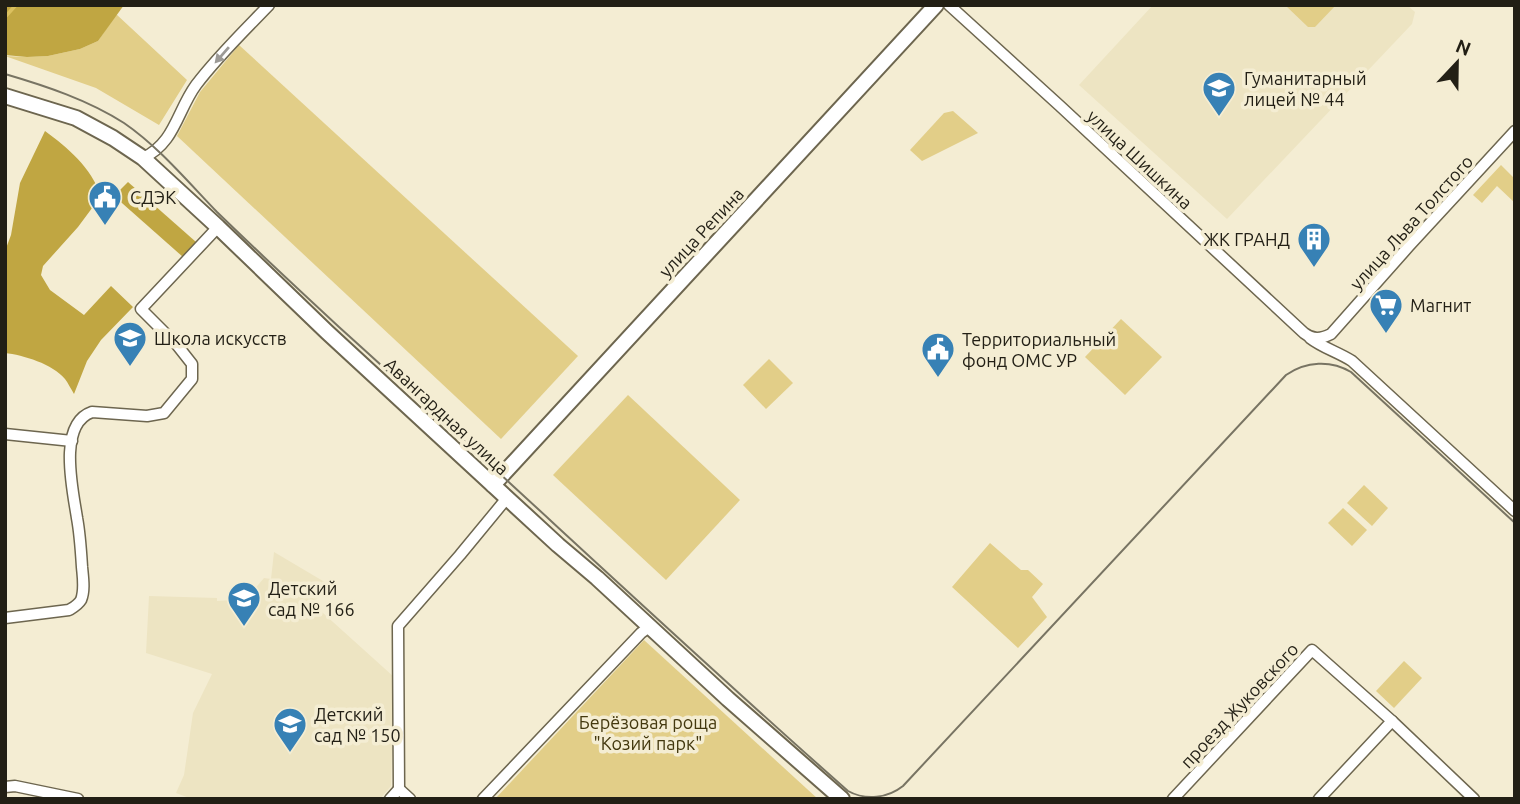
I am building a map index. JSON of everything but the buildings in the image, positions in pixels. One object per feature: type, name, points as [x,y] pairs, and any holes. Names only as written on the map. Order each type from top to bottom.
[{"type":"street","points":[[143,158],[164,144],[195,87],[269,5]]},
{"type":"street","name":"улица Репина","points":[[493,485],[936,5]]},
{"type":"street","name":"улица Шишкина","points":[[949,5],[1308,337],[1352,361],[1515,511]]},
{"type":"street","name":"Авангардная улица","points":[[5,96],[76,118],[143,158],[507,498],[842,799]]},
{"type":"street","name":"улица Льва Толстого","points":[[1308,337],[1324,338],[1331,334],[1515,131]]},
{"type":"street","points":[[5,618],[69,610],[82,598],[84,583],[69,470],[72,441],[79,421],[92,412],[147,416],[164,414],[192,379],[192,364],[141,309],[218,227]]},
{"type":"street","points":[[5,434],[72,441]]},
{"type":"street","points":[[390,799],[399,789],[398,626],[507,498]]},
{"type":"street","points":[[483,799],[649,627]]},
{"type":"street","name":"проезд Жуковского","points":[[1173,799],[1312,650],[1474,799]]},
{"type":"street","points":[[1319,799],[1392,721]]},
{"type":"street","points":[[5,787],[15,786],[78,799]]},
{"type":"street","points":[[399,789],[411,799]]},
{"type":"shaded area","points":[[5,5],[124,5],[98,41],[80,49],[48,56],[27,57],[5,55]]},
{"type":"shaded area","name":"Гуманитарный лицей № 44","points":[[1153,5],[1407,5],[1415,12],[1412,24],[1227,219],[1079,85]]},
{"type":"shaded area","points":[[45,131],[85,167],[101,196],[43,266],[41,275],[50,290],[84,315],[111,286],[133,307],[101,340],[87,361],[74,394],[65,379],[53,369],[29,358],[5,353],[5,251],[11,235],[20,183]]},
{"type":"shaded area","points":[[128,182],[196,242],[183,257],[114,196]]},
{"type":"shaded area","name":"Детский сад № 166","points":[[274,552],[328,584],[313,604],[394,677],[391,786],[380,799],[192,799],[176,793],[184,775],[193,713],[212,674],[146,653],[149,596],[217,598],[217,601],[246,599],[264,578],[271,579]]},
{"type":"green space","points":[[1285,5],[1336,5],[1315,27],[1308,27]]},
{"type":"green space","points":[[116,14],[187,80],[159,125],[96,88],[5,56],[48,56],[80,49],[98,41]]},
{"type":"green space","points":[[239,45],[578,356],[501,439],[177,136],[200,92]]},
{"type":"green space","points":[[953,111],[978,133],[922,161],[910,150],[944,113]]},
{"type":"green space","points":[[1501,165],[1515,177],[1515,203],[1497,186],[1482,203],[1473,195]]},
{"type":"green space","points":[[1121,319],[1162,357],[1125,395],[1085,357]]},
{"type":"green space","points":[[769,359],[793,383],[766,409],[743,385]]},
{"type":"green space","points":[[628,395],[740,500],[666,580],[553,475]]},
{"type":"green space","points":[[1364,485],[1388,508],[1372,526],[1347,503]]},
{"type":"green space","points":[[1343,508],[1367,530],[1352,546],[1328,523]]},
{"type":"green space","points":[[990,543],[1021,570],[1028,570],[1043,584],[1032,597],[1047,617],[1018,648],[952,587]]},
{"type":"green space","name":"Берёзовая роща \"Козий парк\"","points":[[644,640],[818,799],[495,799]]},
{"type":"green space","points":[[1404,661],[1422,678],[1394,708],[1376,691]]},
{"type":"waterway","points":[[5,17],[16,5]]},
{"type":"tram line","points":[[5,74],[96,107],[124,123],[149,143],[262,256],[720,676],[848,791],[855,794],[877,797],[903,786],[1286,375],[1294,370],[1327,364],[1351,372],[1515,523]]},
{"type":"place","name":"Гуманитарный лицей № 44","points":[[1219,118]]},
{"type":"place","name":"СДЭК","points":[[105,227]]},
{"type":"place","name":"ЖК ГРАНД","points":[[1314,269]]},
{"type":"place","name":"Магнит","points":[[1386,335]]},
{"type":"place","name":"Школа искусств","points":[[130,368]]},
{"type":"place","name":"Территориальный фонд ОМС УР","points":[[938,379]]},
{"type":"place","name":"Детский сад № 166","points":[[244,628]]},
{"type":"place","name":"Детский сад № 150","points":[[290,754]]}]
